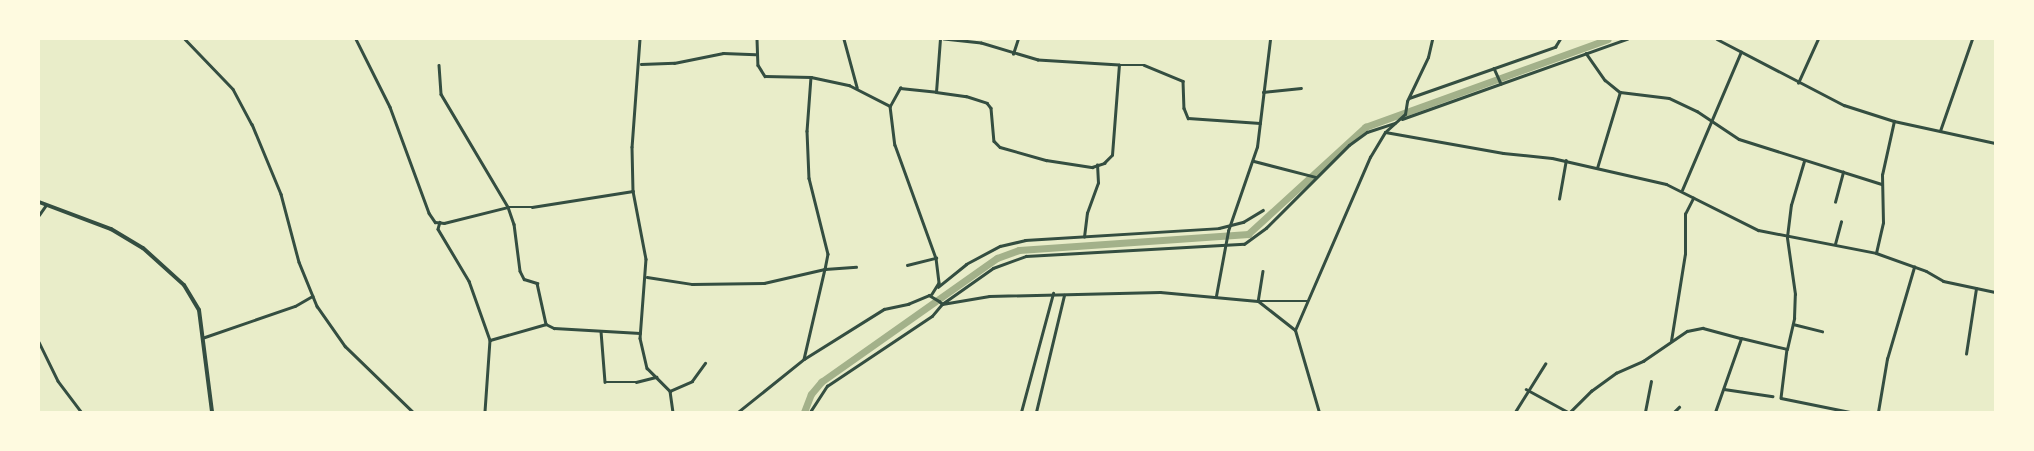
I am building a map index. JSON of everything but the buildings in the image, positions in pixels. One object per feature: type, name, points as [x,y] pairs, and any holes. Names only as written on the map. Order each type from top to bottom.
[{"type":"main road","points":[[39,202],[111,229],[143,248],[173,272],[194,297],[202,338],[212,412]]},
{"type":"street","points":[[185,39],[233,90],[252,124],[281,194],[299,262],[312,296],[345,346],[413,412]]},
{"type":"street","points":[[356,39],[390,107],[429,213],[440,222]]},
{"type":"street","points":[[640,39],[641,64],[633,128],[633,191],[644,238],[647,278],[640,333],[645,362],[670,391],[673,412]]},
{"type":"street","points":[[757,39],[756,54],[766,76],[811,77],[857,87],[890,106]]},
{"type":"street","points":[[844,39],[857,87]]},
{"type":"street","points":[[936,92],[940,39]]},
{"type":"street","points":[[944,39],[981,44],[1038,60],[1144,66],[1183,81],[1184,108],[1188,118],[1260,123]]},
{"type":"street","points":[[981,44],[983,39]]},
{"type":"street","points":[[1013,54],[1018,39]]},
{"type":"street","points":[[1216,296],[1229,226],[1254,162],[1270,39]]},
{"type":"street","points":[[1402,119],[1406,112],[1408,98],[1428,57],[1432,39]]},
{"type":"street","points":[[1408,98],[1555,47],[1560,39],[1565,39]]},
{"type":"street","points":[[1295,330],[1370,156],[1385,132],[1402,119],[1627,39]]},
{"type":"street","points":[[1717,39],[1798,83],[1844,105],[1894,121],[1995,143]]},
{"type":"street","points":[[1798,83],[1818,39]]},
{"type":"street","points":[[1940,131],[1972,39]]},
{"type":"street","points":[[1682,190],[1713,123],[1741,52]]},
{"type":"street","points":[[641,64],[674,62],[723,53],[756,54]]},
{"type":"street","points":[[1586,53],[1605,80],[1620,92],[1669,98],[1697,111],[1739,139],[1882,184]]},
{"type":"street","points":[[439,65],[441,94],[508,207],[514,224],[520,271],[524,279],[537,283],[546,324]]},
{"type":"street","points":[[938,287],[936,258],[895,146],[890,106],[898,89],[966,96],[987,103],[991,108],[994,142],[1000,147],[1046,160],[1097,166],[1110,159],[1114,149],[1119,65]]},
{"type":"street","points":[[1494,68],[1500,83]]},
{"type":"street","points":[[804,360],[828,254],[809,178],[807,131],[811,77]]},
{"type":"street","points":[[1263,92],[1301,88]]},
{"type":"street","points":[[1597,168],[1620,92]]},
{"type":"street","points":[[1876,253],[1883,223],[1882,184],[1894,121]]},
{"type":"street","points":[[810,412],[827,386],[932,316],[942,304],[993,268],[1011,259],[1244,244],[1256,237],[1349,144],[1367,132],[1397,122]]},
{"type":"street","points":[[1385,132],[1566,161],[1682,190],[1739,223],[1788,238],[1876,253],[1914,267],[1943,281],[1995,292]]},
{"type":"street","points":[[1559,199],[1566,161]]},
{"type":"street","points":[[1804,161],[1792,198],[1788,238],[1794,282],[1793,324],[1779,398],[1850,412]]},
{"type":"street","points":[[1254,162],[1315,177]]},
{"type":"street","points":[[1084,237],[1087,213],[1098,183],[1097,166]]},
{"type":"street","points":[[1835,202],[1843,172]]},
{"type":"street","points":[[440,222],[508,207],[532,207],[633,191]]},
{"type":"street","points":[[1671,341],[1685,254],[1684,221],[1694,197]]},
{"type":"street","points":[[39,215],[47,204]]},
{"type":"street","points":[[738,412],[804,360],[884,309],[908,304],[932,295],[938,287],[966,264],[1000,246],[1025,240],[1229,226],[1243,222],[1263,210]]},
{"type":"street","points":[[440,222],[438,229],[469,281],[490,340],[485,412]]},
{"type":"street","points":[[1834,246],[1841,222]]},
{"type":"street","points":[[907,265],[936,258]]},
{"type":"street","points":[[647,278],[692,284],[764,283],[825,269],[856,267]]},
{"type":"street","points":[[1878,412],[1888,359],[1914,267]]},
{"type":"street","points":[[1258,301],[1263,271]]},
{"type":"street","points":[[1966,354],[1976,289]]},
{"type":"street","points":[[942,304],[989,296],[1053,293],[1160,292],[1258,301],[1308,301]]},
{"type":"street","points":[[1021,412],[1053,293]]},
{"type":"street","points":[[1036,412],[1065,293]]},
{"type":"street","points":[[932,295],[942,304]]},
{"type":"street","points":[[202,338],[295,306],[312,296]]},
{"type":"street","points":[[1258,301],[1295,330],[1319,412]]},
{"type":"street","points":[[490,340],[546,324],[554,328],[640,333]]},
{"type":"street","points":[[1793,324],[1822,331]]},
{"type":"street","points":[[1526,389],[1569,412],[1601,383],[1643,360],[1687,331],[1703,328],[1787,349]]},
{"type":"street","points":[[600,332],[605,382],[636,382],[656,377]]},
{"type":"street","points":[[1715,412],[1741,338]]},
{"type":"street","points":[[39,342],[58,382],[80,412]]},
{"type":"street","points":[[670,391],[692,381],[704,363]]},
{"type":"street","points":[[1515,412],[1526,389],[1545,364]]},
{"type":"street","points":[[1645,412],[1652,382]]},
{"type":"street","points":[[1724,388],[1772,396]]},
{"type":"street","points":[[1674,412],[1679,407]]},
{"type":"waterway","points":[[804,412],[811,394],[821,382],[997,258],[1019,250],[1248,234],[1365,127],[1608,39]]}]
